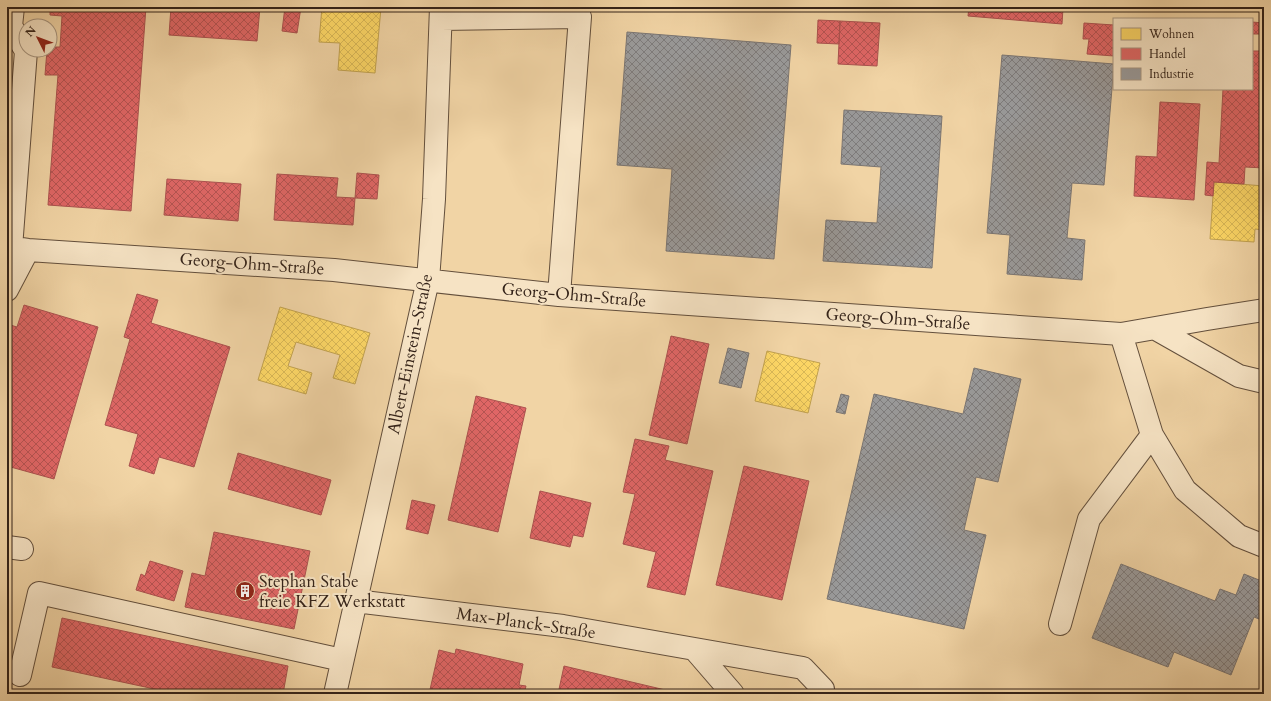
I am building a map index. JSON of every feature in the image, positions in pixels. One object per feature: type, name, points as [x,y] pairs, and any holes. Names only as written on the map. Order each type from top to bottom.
[{"type":"street","points":[[7,290],[13,252],[26,51],[11,26],[13,7]]},
{"type":"street","points":[[441,13],[580,17],[559,295]]},
{"type":"street","name":"Albert-Einstein-Straße","points":[[335,694],[428,280],[434,199],[441,13]]},
{"type":"street","name":"Georg-Ohm-Straße","points":[[13,252],[334,270],[559,295],[1122,334],[1264,310]]},
{"type":"street","points":[[1156,329],[1239,376],[1264,382]]},
{"type":"street","points":[[1122,334],[1152,435],[1185,490],[1239,536],[1264,546]]},
{"type":"street","points":[[1060,624],[1089,519],[1152,435]]},
{"type":"street","points":[[20,675],[39,593],[342,660]]},
{"type":"street","name":"Max-Planck-Straße","points":[[355,601],[563,626],[802,668],[823,689],[823,694]]},
{"type":"street","points":[[695,650],[733,694]]},
{"type":"building: Wohnen","points":[[322,7],[381,8],[375,73],[338,70],[340,43],[319,42]]},
{"type":"building: Wohnen","points":[[1214,182],[1264,186],[1264,230],[1255,229],[1254,242],[1210,239]]},
{"type":"building: Wohnen","points":[[280,307],[370,333],[355,384],[333,378],[340,355],[296,342],[288,366],[312,373],[306,394],[258,380]]},
{"type":"building: Wohnen","points":[[767,351],[820,363],[808,413],[755,401]]},
{"type":"building: Handel","points":[[50,7],[146,7],[131,211],[48,205],[58,75],[45,75],[46,58],[58,58],[62,16],[50,15]]},
{"type":"building: Handel","points":[[171,7],[260,7],[257,41],[169,35]]},
{"type":"building: Handel","points":[[285,7],[301,7],[297,33],[282,31]]},
{"type":"building: Handel","points":[[969,7],[1063,8],[1062,24],[968,16]]},
{"type":"building: Handel","points":[[818,20],[840,21],[839,44],[817,43]]},
{"type":"building: Handel","points":[[840,21],[880,23],[877,66],[838,64]]},
{"type":"building: Handel","points":[[1253,22],[1264,23],[1264,34],[1253,34]]},
{"type":"building: Handel","points":[[1084,23],[1113,25],[1113,56],[1087,54],[1089,39],[1083,39]]},
{"type":"building: Handel","points":[[1253,51],[1264,51],[1264,168],[1245,167],[1244,184],[1214,182],[1213,196],[1205,195],[1207,162],[1219,163],[1223,90],[1253,90]]},
{"type":"building: Handel","points":[[1160,102],[1200,104],[1194,200],[1134,196],[1136,156],[1157,157]]},
{"type":"building: Handel","points":[[357,173],[379,175],[377,199],[355,198]]},
{"type":"building: Handel","points":[[277,174],[338,178],[336,197],[355,198],[353,225],[274,220]]},
{"type":"building: Handel","points":[[167,179],[241,184],[238,221],[164,215]]},
{"type":"building: Handel","points":[[137,294],[158,300],[151,323],[230,347],[194,467],[159,457],[154,474],[129,466],[138,434],[105,425],[130,339],[124,337]]},
{"type":"building: Handel","points":[[24,305],[98,327],[54,479],[7,466],[7,324],[17,327]]},
{"type":"building: Handel","points":[[671,336],[709,344],[687,444],[649,435]]},
{"type":"building: Handel","points":[[476,396],[526,408],[498,532],[448,520]]},
{"type":"building: Handel","points":[[635,439],[669,446],[665,460],[713,471],[685,595],[647,587],[656,552],[623,544],[635,494],[623,492]]},
{"type":"building: Handel","points":[[238,453],[331,480],[321,515],[228,489]]},
{"type":"building: Handel","points":[[744,466],[809,481],[782,600],[716,585]]},
{"type":"building: Handel","points":[[540,491],[591,503],[583,537],[573,535],[570,547],[530,538]]},
{"type":"building: Handel","points":[[412,500],[435,505],[428,534],[406,529]]},
{"type":"building: Handel","name":"Stephan Stabe freie KFZ Werkstatt","points":[[214,532],[310,551],[294,629],[185,607],[192,573],[205,576]]},
{"type":"building: Handel","points":[[150,561],[183,571],[174,601],[136,590],[141,574],[145,576]]},
{"type":"building: Handel","points":[[62,618],[288,666],[283,694],[178,694],[52,667]]},
{"type":"building: Handel","points":[[456,649],[523,664],[519,685],[526,686],[524,694],[429,694],[439,650],[455,654]]},
{"type":"building: Handel","points":[[564,666],[678,693],[558,694]]},
{"type":"building: Industrie","points":[[627,32],[791,45],[774,259],[666,251],[672,169],[617,165]]},
{"type":"building: Industrie","points":[[1002,55],[1113,64],[1104,185],[1072,183],[1067,238],[1085,240],[1082,280],[1007,274],[1010,235],[987,233]]},
{"type":"building: Industrie","points":[[844,110],[942,116],[932,268],[823,261],[826,220],[877,223],[881,167],[841,164]]},
{"type":"building: Industrie","points":[[728,348],[749,353],[741,388],[719,383]]},
{"type":"building: Industrie","points":[[974,368],[1021,379],[998,482],[976,477],[964,530],[986,535],[964,629],[827,599],[874,394],[963,414]]},
{"type":"building: Industrie","points":[[841,394],[849,396],[845,414],[836,412]]},
{"type":"building: Industrie","points":[[1121,564],[1215,601],[1220,589],[1236,595],[1244,574],[1264,582],[1264,621],[1254,617],[1231,675],[1174,652],[1168,667],[1092,638]]},
{"type":"place","name":"Stephan Stabe freie KFZ Werkstatt","points":[[245,591]]}]
